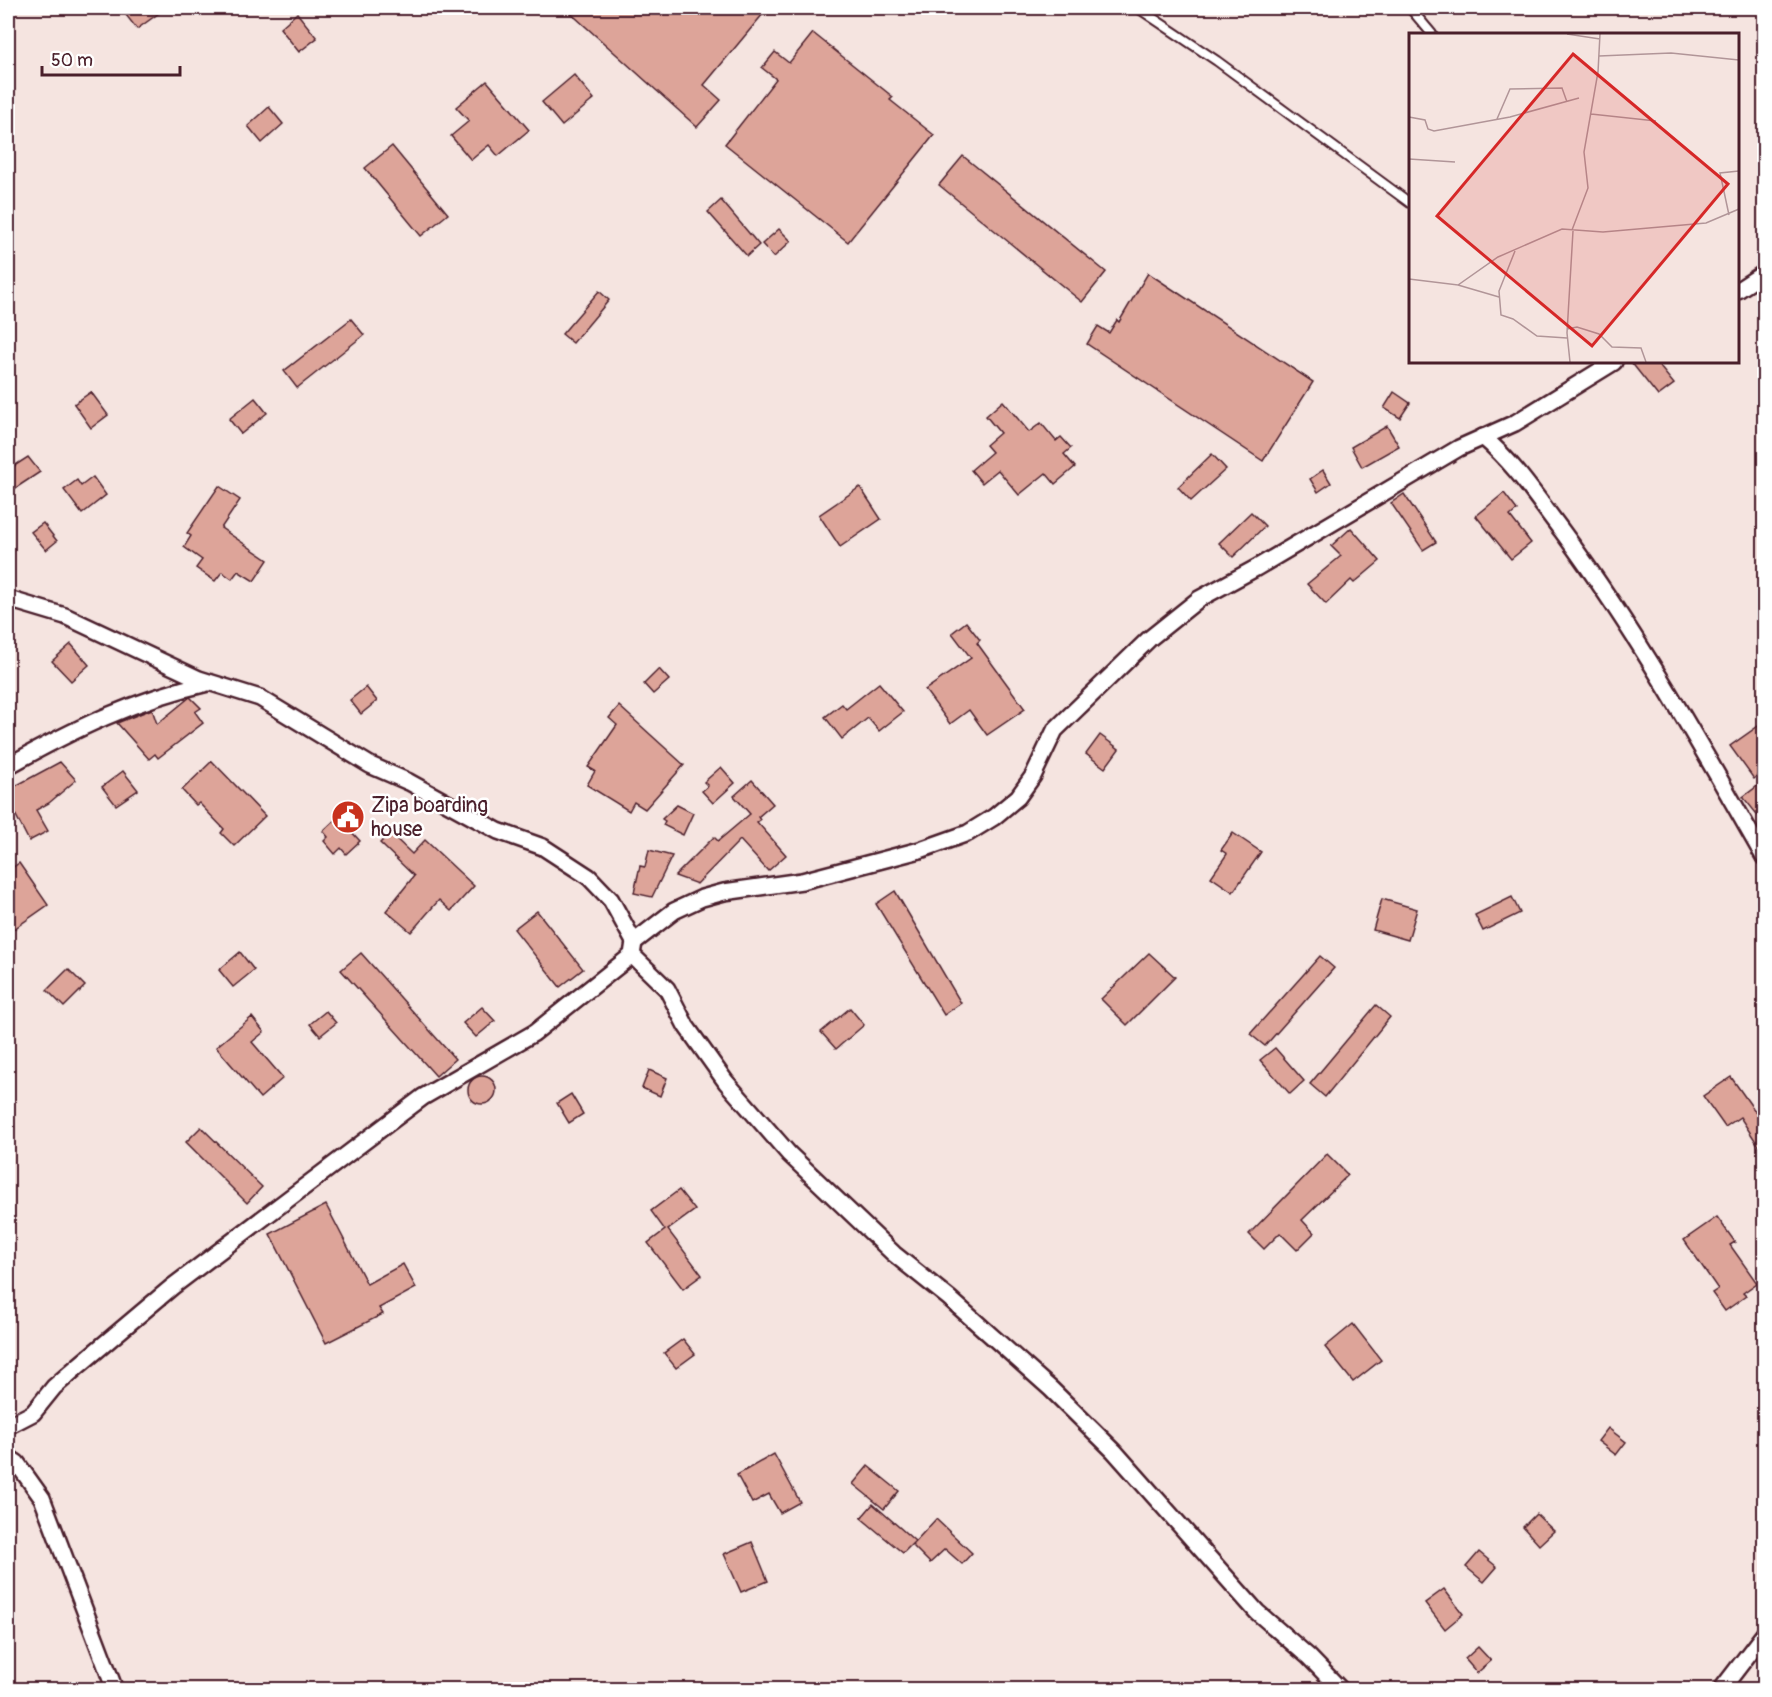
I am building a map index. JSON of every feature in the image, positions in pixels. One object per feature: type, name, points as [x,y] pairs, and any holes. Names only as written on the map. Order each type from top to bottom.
[{"type":"street","points":[[1739,289],[1764,273]]},
{"type":"street","points":[[8,1426],[33,1413],[54,1387],[172,1287],[423,1097],[534,1033],[674,911],[702,898],[724,892],[802,881],[920,850],[968,833],[994,818],[1018,797],[1034,776],[1055,730],[1149,639],[1199,599],[1449,454],[1515,423],[1612,363]]},
{"type":"street","points":[[1483,437],[1508,459],[1594,575],[1657,673],[1764,857]]},
{"type":"street","points":[[8,599],[65,616],[208,683],[260,698],[370,765],[409,782],[498,831],[543,848],[589,877],[611,900],[633,949],[667,989],[686,1026],[726,1082],[789,1154],[894,1254],[958,1306],[1051,1389],[1114,1451],[1257,1612],[1309,1657],[1341,1689]]},
{"type":"street","points":[[8,766],[58,738],[129,706],[208,683]]},
{"type":"street","points":[[8,1457],[17,1463],[42,1498],[115,1689]]},
{"type":"street","points":[[1721,1689],[1764,1634]]},
{"type":"lane","points":[[1138,8],[1216,61],[1409,202]]},
{"type":"lane","points":[[1410,8],[1431,33]]},
{"type":"building","points":[[136,8],[166,8],[137,29],[126,15]]},
{"type":"building","points":[[565,8],[768,8],[704,85],[721,100],[697,127]]},
{"type":"building","points":[[297,13],[317,38],[299,52],[280,28]]},
{"type":"building","points":[[813,33],[893,97],[890,100],[934,135],[848,242],[725,144],[776,79],[762,68],[775,52],[789,63]]},
{"type":"building","points":[[574,75],[594,99],[562,126],[542,102]]},
{"type":"building","points":[[487,81],[529,130],[498,156],[489,145],[471,160],[451,136],[469,121],[456,107]]},
{"type":"building","points":[[269,107],[283,124],[262,143],[248,126]]},
{"type":"building","points":[[392,146],[448,214],[421,236],[365,168]]},
{"type":"building","points":[[963,156],[1106,272],[1082,302],[939,185]]},
{"type":"building","points":[[721,200],[759,245],[747,256],[708,212]]},
{"type":"building","points":[[779,229],[791,241],[774,257],[762,244]]},
{"type":"building","points":[[1148,273],[1313,382],[1263,461],[1087,344],[1098,326],[1109,333],[1117,320],[1119,322]]},
{"type":"building","points":[[599,291],[609,300],[573,343],[562,334]]},
{"type":"building","points":[[351,319],[364,335],[297,388],[284,371]]},
{"type":"building","points":[[1632,363],[1657,363],[1674,384],[1658,396]]},
{"type":"building","points":[[91,392],[108,415],[91,428],[74,404]]},
{"type":"building","points":[[1394,392],[1410,403],[1400,418],[1384,408]]},
{"type":"building","points":[[255,398],[267,413],[241,434],[229,419]]},
{"type":"building","points":[[1003,401],[1029,432],[1041,423],[1056,441],[1061,437],[1071,448],[1064,454],[1075,467],[1055,484],[1046,473],[1019,495],[998,470],[982,483],[971,470],[992,452],[986,445],[1000,433],[986,416]]},
{"type":"building","points":[[1387,426],[1399,446],[1362,467],[1351,447]]},
{"type":"building","points":[[1212,454],[1226,469],[1191,501],[1178,487]]},
{"type":"building","points":[[28,457],[40,472],[8,493],[8,470]]},
{"type":"building","points":[[1323,470],[1331,483],[1318,492],[1310,479]]},
{"type":"building","points":[[93,477],[106,495],[82,514],[64,490],[77,480],[81,486]]},
{"type":"building","points":[[219,486],[240,500],[221,528],[268,560],[254,581],[238,571],[232,579],[222,572],[215,581],[196,568],[202,560],[184,547],[191,536],[187,533]]},
{"type":"building","points":[[860,487],[881,519],[840,547],[819,515]]},
{"type":"building","points":[[1504,493],[1517,510],[1510,516],[1531,543],[1511,559],[1476,516]]},
{"type":"building","points":[[1404,494],[1436,542],[1423,550],[1391,503]]},
{"type":"building","points":[[1251,512],[1265,526],[1233,557],[1219,543]]},
{"type":"building","points":[[43,523],[57,541],[46,550],[31,532]]},
{"type":"building","points":[[1351,528],[1380,561],[1354,583],[1351,580],[1326,604],[1307,584],[1341,556],[1331,546]]},
{"type":"building","points":[[966,622],[980,640],[977,643],[1025,709],[987,735],[969,710],[950,724],[925,690],[971,658],[952,633]]},
{"type":"building","points":[[71,644],[89,665],[71,681],[52,661]]},
{"type":"building","points":[[659,669],[669,680],[653,694],[644,684]]},
{"type":"building","points":[[879,683],[903,712],[879,731],[868,718],[842,739],[825,717],[842,704],[846,709]]},
{"type":"building","points":[[366,687],[377,701],[361,714],[350,700]]},
{"type":"building","points":[[190,697],[201,708],[195,712],[203,723],[158,758],[155,754],[149,759],[117,723],[152,709],[157,724]]},
{"type":"building","points":[[619,706],[684,765],[645,809],[634,802],[629,811],[587,785],[595,771],[588,767],[617,725],[609,718]]},
{"type":"building","points":[[1764,722],[1764,771],[1754,779],[1730,746]]},
{"type":"building","points":[[1100,735],[1119,749],[1105,768],[1086,754]]},
{"type":"building","points":[[212,761],[265,816],[234,846],[221,833],[224,829],[199,803],[196,805],[182,790]]},
{"type":"building","points":[[60,762],[76,780],[49,803],[36,810],[48,831],[29,841],[8,800],[8,790]]},
{"type":"building","points":[[721,767],[735,783],[713,803],[702,791],[708,786],[704,782]]},
{"type":"building","points":[[123,771],[138,790],[116,805],[102,787]]},
{"type":"building","points":[[752,780],[773,804],[758,817],[760,820],[757,822],[786,855],[768,871],[740,840],[697,884],[675,876],[714,837],[718,841],[750,814],[734,796]]},
{"type":"building","points":[[1764,781],[1764,823],[1743,797]]},
{"type":"building","points":[[677,805],[693,813],[683,835],[663,825],[665,821],[662,819]]},
{"type":"building","points":[[338,817],[360,841],[346,854],[341,848],[335,854],[324,841],[328,837],[323,831]]},
{"type":"building","points":[[390,833],[412,854],[425,840],[474,886],[451,911],[439,900],[411,932],[386,911],[414,876],[380,843]]},
{"type":"building","points":[[1233,833],[1261,852],[1233,892],[1211,877],[1227,854],[1221,850]]},
{"type":"building","points":[[649,850],[672,856],[652,897],[634,893],[640,866],[645,867]]},
{"type":"building","points":[[19,863],[48,905],[8,933],[8,871]]},
{"type":"building","points":[[895,891],[961,1003],[944,1015],[876,904]]},
{"type":"building","points":[[1512,897],[1520,913],[1483,931],[1475,915]]},
{"type":"building","points":[[1382,899],[1417,909],[1408,940],[1373,930]]},
{"type":"building","points":[[537,911],[583,969],[560,987],[514,929]]},
{"type":"building","points":[[240,952],[254,970],[233,987],[219,970]]},
{"type":"building","points":[[361,953],[455,1059],[436,1076],[341,970]]},
{"type":"building","points":[[1149,953],[1175,977],[1127,1025],[1101,999]]},
{"type":"building","points":[[1320,956],[1334,968],[1265,1046],[1250,1034]]},
{"type":"building","points":[[68,969],[85,986],[64,1007],[47,990]]},
{"type":"building","points":[[1376,1005],[1390,1017],[1325,1097],[1310,1084]]},
{"type":"building","points":[[482,1007],[495,1021],[476,1037],[463,1023]]},
{"type":"building","points":[[850,1008],[864,1025],[836,1049],[821,1032]]},
{"type":"building","points":[[326,1011],[336,1023],[320,1036],[310,1024]]},
{"type":"building","points":[[252,1017],[264,1032],[252,1042],[283,1078],[260,1098],[216,1047]]},
{"type":"building","points":[[1275,1048],[1304,1081],[1290,1094],[1260,1060]]},
{"type":"building","points":[[649,1070],[667,1078],[660,1096],[642,1088]]},
{"type":"building","points":[[482,1076],[492,1080],[496,1090],[492,1100],[482,1104],[472,1100],[468,1090],[472,1080]]},
{"type":"building","points":[[1731,1077],[1757,1114],[1764,1110],[1764,1154],[1740,1117],[1725,1127],[1703,1096]]},
{"type":"building","points":[[571,1094],[583,1114],[569,1123],[557,1103]]},
{"type":"building","points":[[201,1127],[262,1187],[247,1203],[186,1142]]},
{"type":"building","points":[[1327,1154],[1348,1175],[1302,1220],[1314,1233],[1297,1250],[1280,1233],[1264,1249],[1249,1234]]},
{"type":"building","points":[[679,1190],[695,1210],[668,1230],[702,1275],[683,1289],[648,1243],[665,1230],[651,1211]]},
{"type":"building","points":[[326,1205],[367,1284],[403,1264],[416,1288],[379,1308],[383,1314],[326,1343],[270,1234]]},
{"type":"building","points":[[1717,1217],[1735,1242],[1730,1245],[1757,1283],[1743,1293],[1746,1296],[1725,1311],[1712,1293],[1718,1289],[1684,1240]]},
{"type":"building","points":[[1353,1324],[1381,1360],[1353,1382],[1325,1347]]},
{"type":"building","points":[[683,1339],[695,1354],[676,1368],[664,1353]]},
{"type":"building","points":[[1608,1428],[1626,1442],[1616,1455],[1598,1441]]},
{"type":"building","points":[[774,1454],[800,1502],[780,1513],[769,1494],[752,1503],[737,1475]]},
{"type":"building","points":[[868,1466],[899,1491],[884,1509],[853,1484]]},
{"type":"building","points":[[873,1504],[915,1541],[903,1553],[861,1518]]},
{"type":"building","points":[[1536,1514],[1554,1531],[1539,1545],[1523,1527]]},
{"type":"building","points":[[936,1519],[972,1553],[962,1564],[945,1549],[930,1563],[912,1545]]},
{"type":"building","points":[[752,1542],[768,1581],[741,1592],[724,1554]]},
{"type":"building","points":[[1479,1552],[1497,1567],[1484,1582],[1466,1567]]},
{"type":"building","points":[[1444,1589],[1463,1614],[1445,1629],[1425,1603]]},
{"type":"building","points":[[1478,1647],[1491,1661],[1477,1673],[1465,1659]]},
{"type":"place","name":"Zipa boarding house","points":[[348,817]]}]
